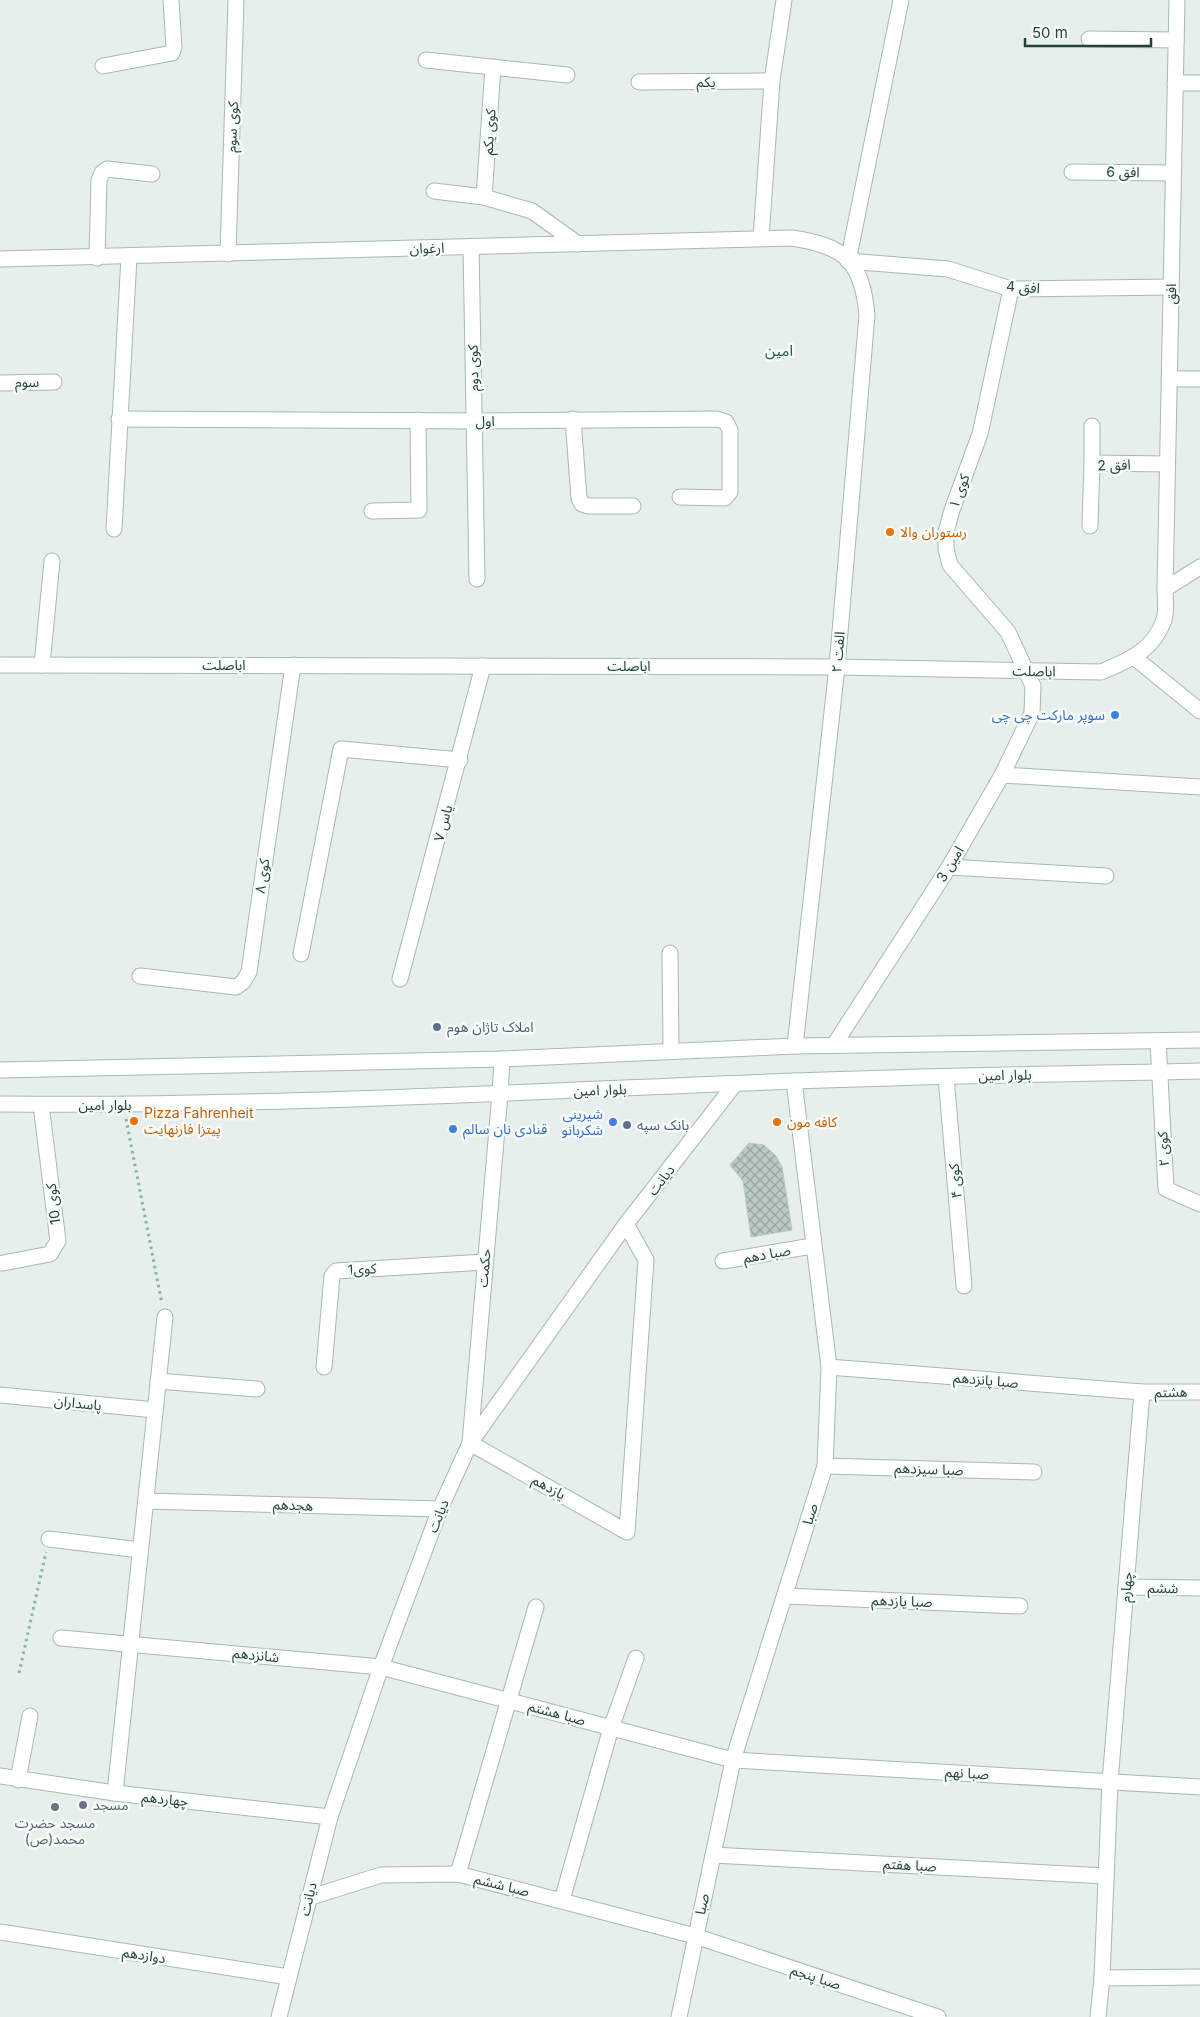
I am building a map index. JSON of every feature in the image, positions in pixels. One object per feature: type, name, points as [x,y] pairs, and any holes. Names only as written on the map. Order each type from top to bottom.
[{"type":"street","points":[[103,66],[172,53],[174,48],[171,0]]},
{"type":"street","name":"کوی سوم","points":[[228,254],[236,0]]},
{"type":"street","points":[[761,238],[772,82],[784,0]]},
{"type":"street","points":[[848,261],[901,0]]},
{"type":"street","name":"افق","points":[[1165,589],[1177,0]]},
{"type":"street","points":[[1089,39],[1176,40]]},
{"type":"street","points":[[426,60],[567,75]]},
{"type":"street","name":"کوی یکم","points":[[484,197],[493,67]]},
{"type":"street","name":"یکم","points":[[639,82],[772,82]]},
{"type":"street","points":[[1175,83],[1200,83]]},
{"type":"street","points":[[97,258],[100,180],[102,173],[107,169],[152,174]]},
{"type":"street","name":"افق 6","points":[[1072,172],[1173,173]]},
{"type":"street","points":[[434,191],[484,197],[532,211],[578,244]]},
{"type":"street","name":"ارغوان","points":[[0,259],[97,258],[792,238],[822,242],[848,261]]},
{"type":"street","name":"کوی دوم","points":[[471,247],[477,578]]},
{"type":"street","points":[[114,529],[129,257]]},
{"type":"street","name":"افق 4","points":[[848,261],[948,269],[1011,289],[1171,287]]},
{"type":"street","name":"الفت ۲","points":[[794,1046],[837,667],[867,315],[864,290],[855,269],[848,261]]},
{"type":"street","name":"کوی ۱","points":[[1011,289],[980,434],[952,510],[946,532],[946,549],[950,565],[1008,632],[1026,671]]},
{"type":"street","points":[[1169,379],[1200,379]]},
{"type":"street","name":"سوم","points":[[0,383],[54,382]]},
{"type":"street","name":"اول","points":[[120,419],[474,421],[717,419],[726,422],[730,430],[730,492],[725,498],[680,497]]},
{"type":"street","points":[[573,419],[579,498],[582,504],[589,506],[633,506]]},
{"type":"street","points":[[372,511],[419,510],[418,420]]},
{"type":"street","points":[[1092,426],[1092,463]]},
{"type":"street","name":"افق 2","points":[[1090,526],[1092,463],[1167,464]]},
{"type":"street","points":[[42,665],[52,561]]},
{"type":"street","points":[[1165,589],[1200,567]]},
{"type":"street","name":"اباصلت","points":[[0,665],[837,667],[1101,672],[1135,658],[1150,644],[1164,619],[1165,589]]},
{"type":"street","points":[[1135,658],[1200,711]]},
{"type":"street","name":"کوی ۸","points":[[140,976],[236,986],[243,982],[249,972],[293,665]]},
{"type":"street","name":"یاس ۷","points":[[400,979],[460,760],[483,666]]},
{"type":"street","name":"امین 3","points":[[834,1045],[949,867],[1002,775],[1032,712],[1033,686],[1026,671]]},
{"type":"street","points":[[301,954],[341,749],[460,760]]},
{"type":"street","points":[[1002,775],[1200,787]]},
{"type":"street","points":[[949,867],[1106,876]]},
{"type":"street","points":[[670,953],[670,1050]]},
{"type":"street","points":[[0,1070],[502,1059],[670,1050],[834,1045],[1200,1040]]},
{"type":"street","points":[[1158,1041],[1159,1072]]},
{"type":"street","name":"حکمت","points":[[470,1443],[502,1059]]},
{"type":"street","name":"بلوار امین","points":[[0,1104],[124,1105],[500,1094],[946,1077],[1200,1071]]},
{"type":"street","name":"کوی ۲","points":[[1159,1072],[1166,1190],[1200,1204]]},
{"type":"street","name":"کوی ۴","points":[[946,1077],[964,1286]]},
{"type":"street","name":"صبا","points":[[680,2017],[695,1936],[733,1760],[825,1466],[829,1367],[812,1246],[794,1082]]},
{"type":"street","name":"دیانت","points":[[278,2017],[330,1817],[381,1667],[440,1509],[470,1443],[626,1224],[735,1084]]},
{"type":"street","name":"کوی 10","points":[[3,1263],[50,1254],[58,1240],[41,1105]]},
{"type":"street","name":"یازدهم","points":[[470,1443],[627,1532],[646,1260],[626,1224]]},
{"type":"street","name":"صبا دهم","points":[[722,1261],[812,1246]]},
{"type":"street","name":"کوی1","points":[[324,1367],[332,1276],[336,1271],[485,1262]]},
{"type":"street","points":[[115,1793],[165,1317]]},
{"type":"street","name":"صبا پانزدهم","points":[[829,1367],[1142,1392]]},
{"type":"street","points":[[158,1381],[256,1389]]},
{"type":"street","name":"هشتم","points":[[1142,1392],[1200,1392]]},
{"type":"street","name":"چهارم","points":[[1098,2017],[1102,1978],[1110,1782],[1142,1392]]},
{"type":"street","name":"پاسداران","points":[[0,1395],[155,1410]]},
{"type":"street","name":"صبا سیزدهم","points":[[825,1466],[1034,1472]]},
{"type":"street","name":"هجدهم","points":[[146,1501],[440,1509]]},
{"type":"street","points":[[49,1539],[140,1550]]},
{"type":"street","name":"ششم","points":[[1126,1587],[1200,1588]]},
{"type":"street","name":"صبا یازدهم","points":[[785,1596],[1020,1606]]},
{"type":"street","points":[[458,1874],[536,1607]]},
{"type":"street","name":"شانزدهم","points":[[61,1638],[131,1642],[381,1667]]},
{"type":"street","points":[[562,1900],[611,1728],[636,1658]]},
{"type":"street","name":"صبا هشتم","points":[[381,1667],[733,1760]]},
{"type":"street","points":[[18,1780],[30,1716]]},
{"type":"street","name":"صبا نهم","points":[[733,1760],[1200,1788]]},
{"type":"street","name":"چهاردهم","points":[[0,1776],[115,1793],[330,1817]]},
{"type":"street","name":"صبا هفتم","points":[[713,1855],[1106,1876]]},
{"type":"street","name":"صبا ششم","points":[[308,1898],[381,1875],[458,1874],[695,1936]]},
{"type":"street","name":"دوازدهم","points":[[0,1932],[288,1977]]},
{"type":"street","name":"صبا پنجم","points":[[695,1936],[938,2017]]},
{"type":"street","points":[[1102,1978],[1200,1977]]},
{"type":"path","points":[[124,1105],[165,1317]]},
{"type":"path","points":[[19,1673],[49,1539]]},
{"type":"building","points":[[749,1143],[764,1145],[776,1156],[782,1167],[792,1230],[751,1237],[743,1181],[730,1165]]},
{"type":"place","name":"رستوران والا","points":[[890,532]]},
{"type":"place","name":"سوپر مارکت چی چی","points":[[1115,715]]},
{"type":"place","name":"املاک تاژان هوم","points":[[437,1027]]},
{"type":"place","name":"Pizza Fahrenheit پیتزا فارنهایت","points":[[134,1121]]},
{"type":"place","name":"شیرینی شکربانو","points":[[613,1122]]},
{"type":"place","name":"کافه مون","points":[[777,1122]]},
{"type":"place","name":"بانک سپه","points":[[627,1125]]},
{"type":"place","name":"قنادی نان سالم","points":[[453,1129]]},
{"type":"place","name":"مسجد","points":[[83,1805]]},
{"type":"place","name":"مسجد حضرت محمد(ص)","points":[[55,1807]]},
{"type":"district","name":"امین","points":[[779,351]]}]
